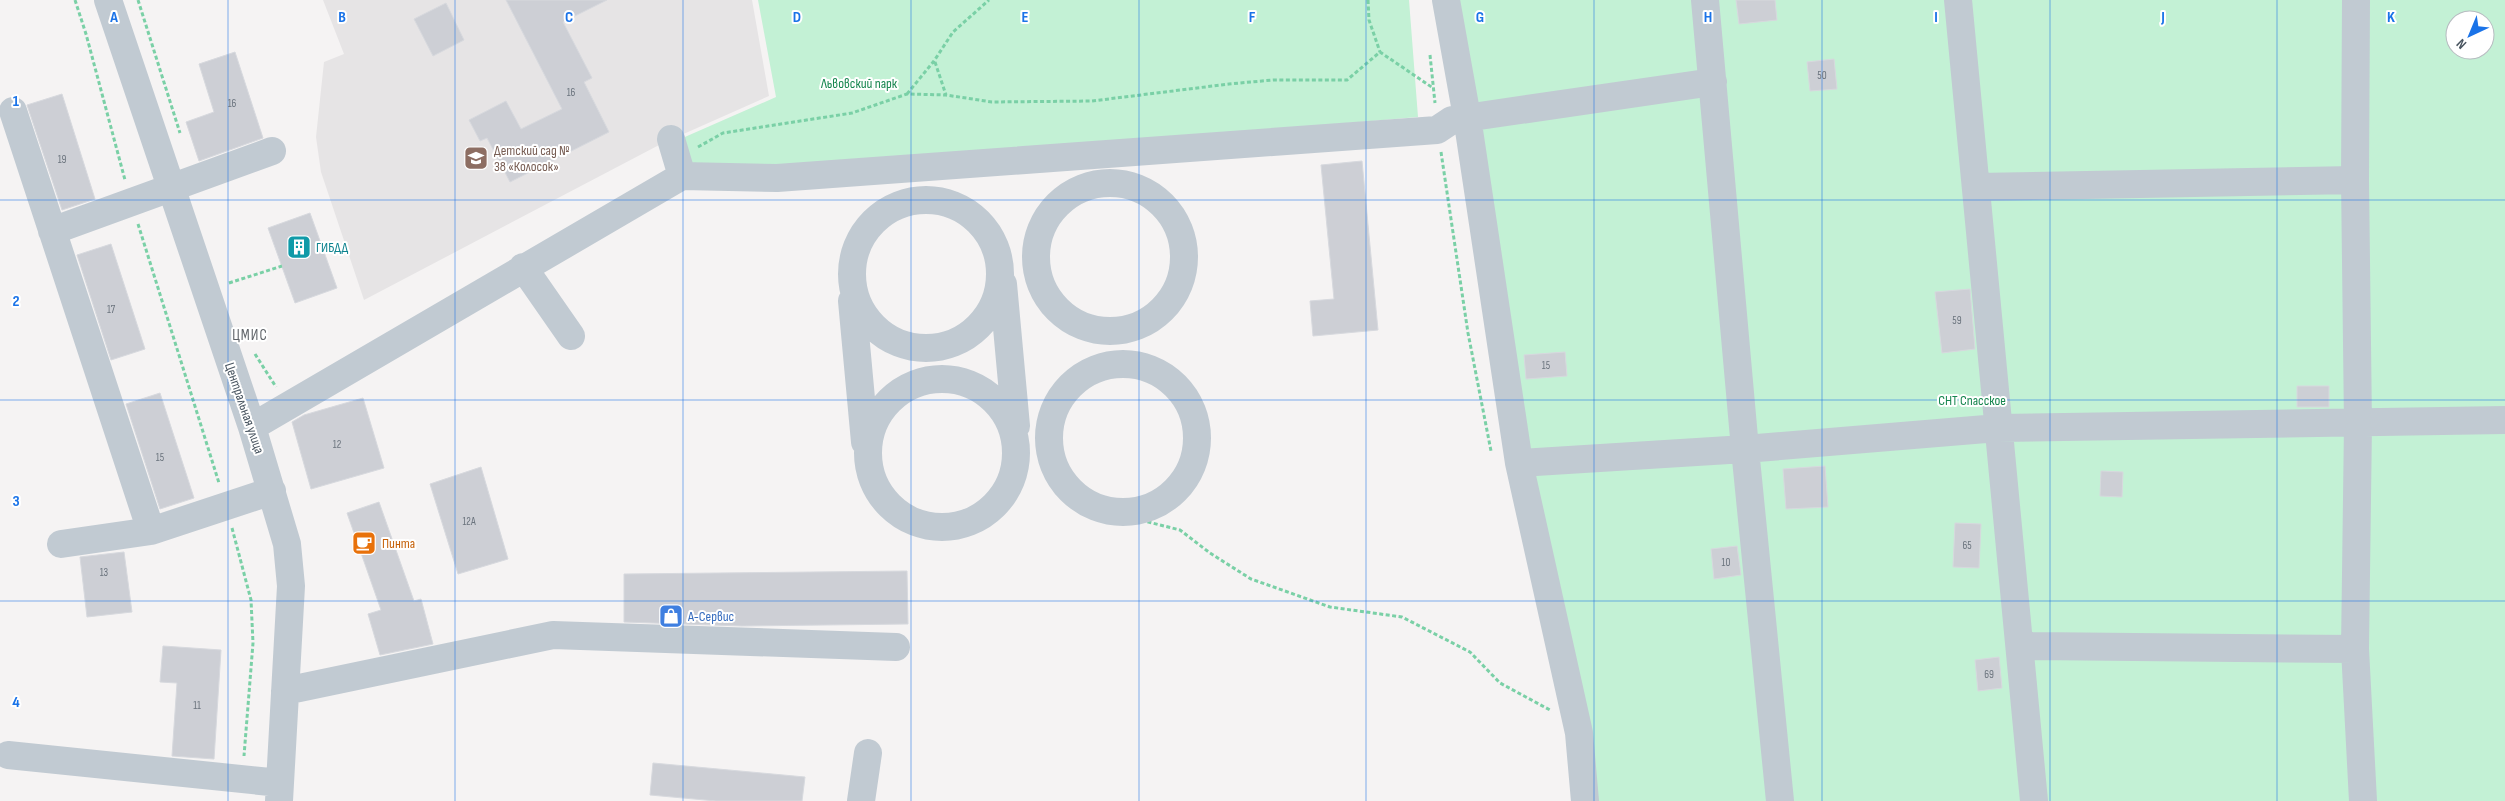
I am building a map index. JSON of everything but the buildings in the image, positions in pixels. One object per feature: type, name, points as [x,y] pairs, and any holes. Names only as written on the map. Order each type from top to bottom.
[{"type":"street","name":"Центральная улица","points":[[108,0],[204,291],[252,427],[287,544],[290,568],[279,792]]},
{"type":"street","points":[[1446,0],[1467,118],[1519,463],[1579,733],[1585,801]]},
{"type":"street","points":[[1705,0],[1745,449],[1780,801]]},
{"type":"street","points":[[1958,0],[2034,801]]},
{"type":"street","points":[[2356,0],[2355,180],[2358,424],[2355,649],[2363,801]]},
{"type":"street","points":[[252,427],[523,267],[677,158],[778,178],[1437,130],[1452,120],[1713,82]]},
{"type":"street","points":[[13,111],[151,530]]},
{"type":"street","points":[[52,231],[272,151]]},
{"type":"street","points":[[1976,187],[2355,180]]},
{"type":"street","points":[[1096,182],[1135,186],[1168,208],[1184,244],[1181,283],[1159,315],[1123,332],[1084,329],[1052,306],[1035,271],[1038,232],[1060,199],[1096,182]]},
{"type":"street","points":[[912,199],[951,202],[984,225],[1000,260],[1017,440],[1014,479],[992,511],[956,528],[917,525],[884,502],[868,466],[851,287],[854,248],[876,216],[912,199]]},
{"type":"street","points":[[1000,260],[1036,257]]},
{"type":"street","points":[[851,287],[868,323],[900,345],[939,348],[975,332],[997,300],[1000,260]]},
{"type":"street","points":[[523,267],[571,336]]},
{"type":"street","points":[[1123,332],[1149,366],[1181,389],[1198,424],[1195,464],[1172,496],[1137,512],[1098,509],[1065,487],[1048,451],[1052,412],[1074,380],[1110,363],[1149,366]]},
{"type":"street","points":[[868,466],[871,427],[893,395],[929,378],[968,382],[1000,404],[1017,440]]},
{"type":"street","points":[[1519,463],[1745,449],[1998,428],[2358,424],[2505,420]]},
{"type":"street","points":[[61,544],[151,530],[272,491]]},
{"type":"street","points":[[285,691],[553,634],[896,646]]},
{"type":"street","points":[[2020,646],[2355,649]]},
{"type":"street","points":[[861,801],[868,753]]},
{"type":"street","points":[[8,755],[242,779],[279,792]]},
{"type":"path","points":[[75,0],[86,34],[131,202],[226,506],[251,600],[253,642],[242,779]]},
{"type":"path","points":[[138,0],[183,141]]},
{"type":"path","points":[[907,94],[934,61],[953,32],[990,0]]},
{"type":"path","points":[[1368,0],[1369,20],[1380,52],[1433,88]]},
{"type":"path","points":[[1429,48],[1437,130]]},
{"type":"path","points":[[677,158],[723,133],[852,114],[907,94],[946,95],[992,102],[1092,101],[1273,80],[1347,80],[1380,52]]},
{"type":"path","points":[[934,61],[946,95]]},
{"type":"path","points":[[204,291],[282,266]]},
{"type":"path","points":[[227,273],[233,292]]},
{"type":"path","points":[[252,346],[255,356],[279,391],[284,408]]},
{"type":"path","points":[[1098,509],[1180,530],[1210,553],[1251,578],[1330,608],[1402,617],[1470,652],[1500,683],[1552,711]]},
{"type":"shaded area","name":"Детский сад № 38 «Колосок»","points":[[323,0],[752,0],[769,96],[661,144],[364,300],[321,172],[316,137],[324,62],[344,54]]},
{"type":"green space","name":"Львовский парк","points":[[758,0],[1409,0],[1418,117],[690,180],[678,140],[776,97]]},
{"type":"green space","name":"СНТ Спасское","points":[[1438,0],[2505,0],[2505,801],[1583,801]]},
{"type":"place","name":"Детский сад № 38 «Колосок»","points":[[476,158]]},
{"type":"place","name":"ГИБДД","points":[[299,247]]},
{"type":"place","name":"Пинта","points":[[364,543]]},
{"type":"place","name":"A-Сервис","points":[[671,616]]},
{"type":"district","name":"ЦМИС","points":[[250,335]]}]
